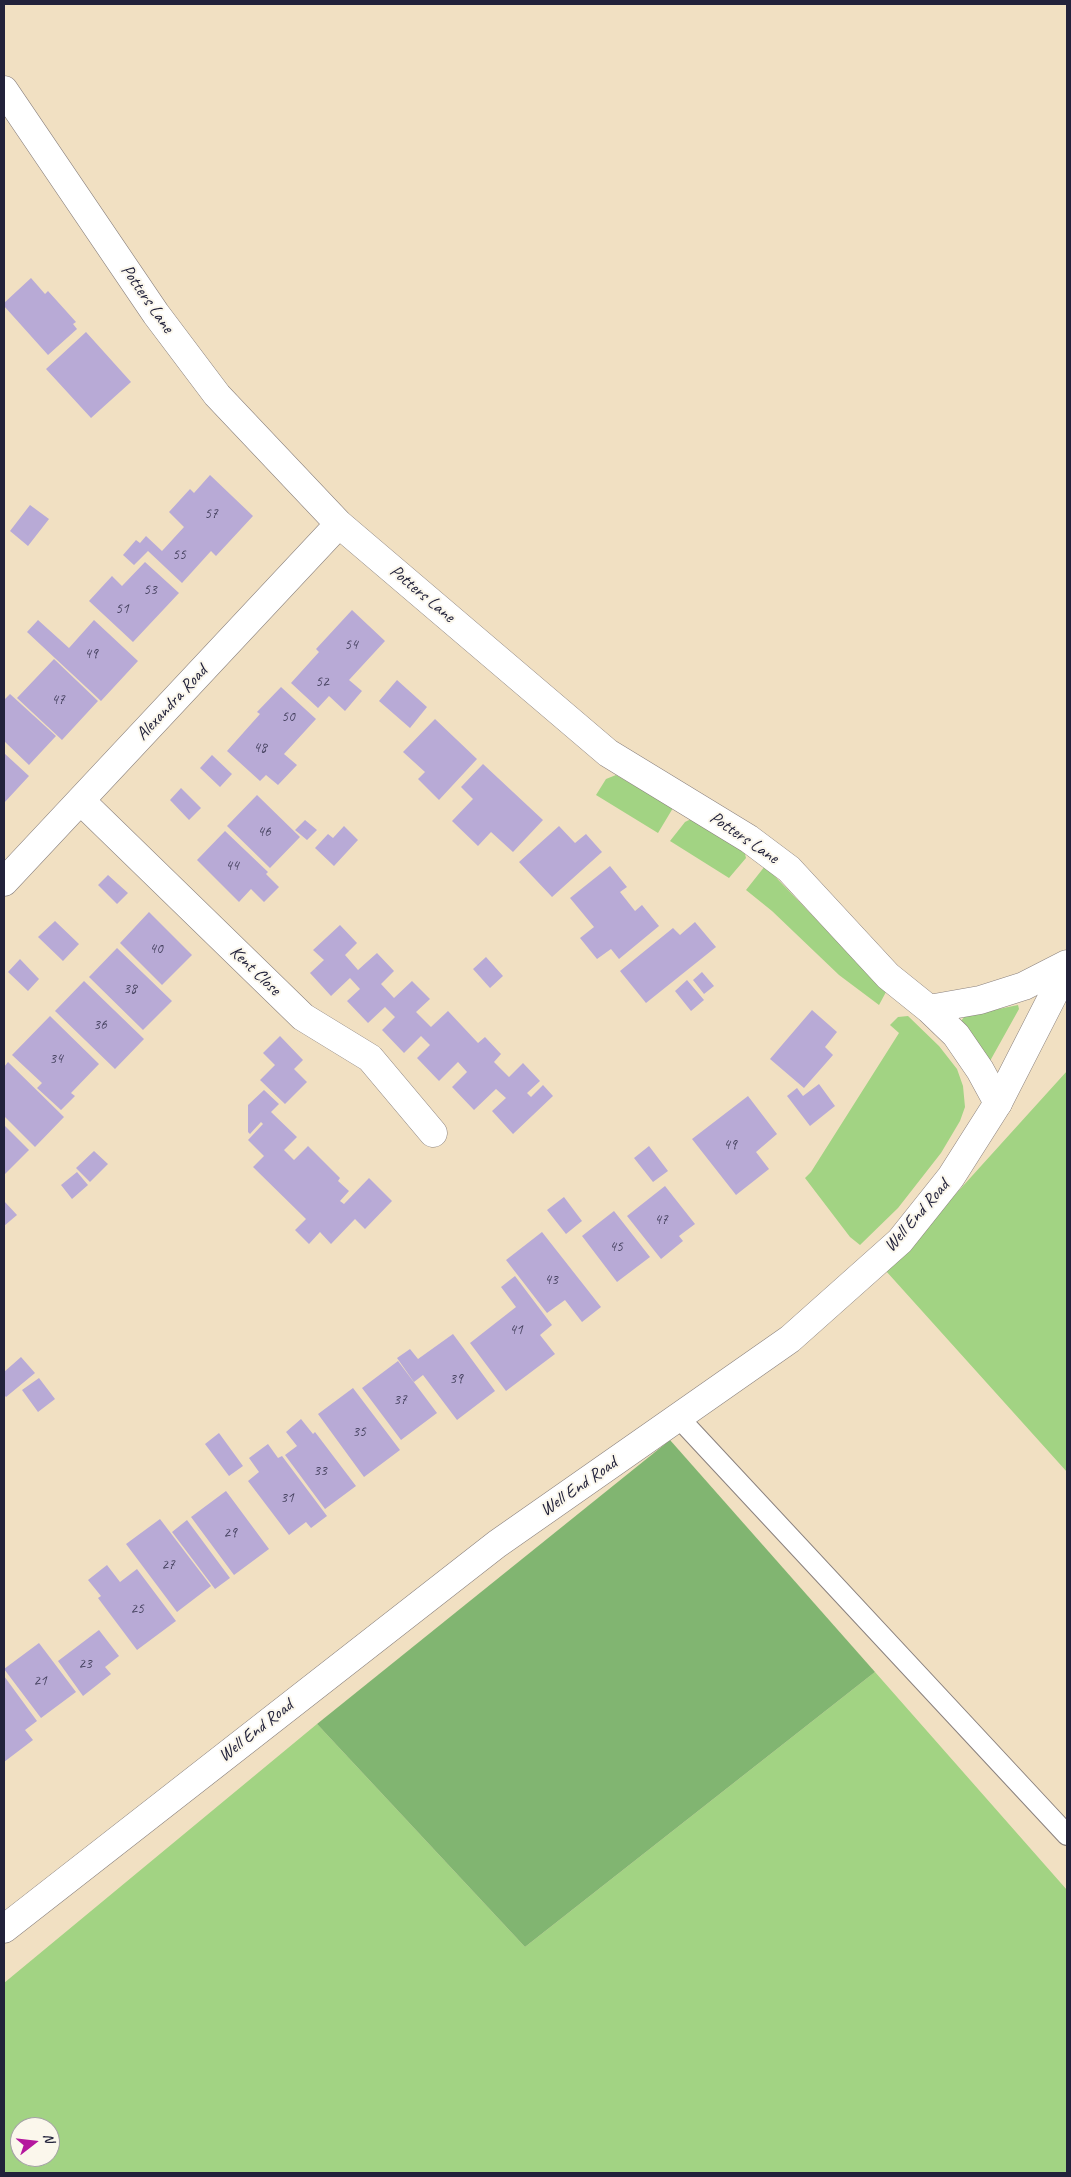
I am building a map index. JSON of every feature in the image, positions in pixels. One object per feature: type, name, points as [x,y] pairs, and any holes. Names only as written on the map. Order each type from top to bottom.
[{"type":"street","name":"Potters Lane","points":[[4,90],[156,314],[217,396],[339,524],[608,753],[749,839],[789,869],[888,976],[929,1009],[956,1035],[980,1070],[998,1103]]},
{"type":"street","name":"Alexandra Road","points":[[4,882],[339,524]]},
{"type":"street","name":"Kent Close","points":[[81,801],[303,1017],[370,1058],[433,1132]]},
{"type":"street","points":[[929,1009],[980,1000],[1024,986],[1067,966]]},
{"type":"street","name":"Well End Road","points":[[4,1929],[497,1544],[679,1418],[793,1336],[900,1241],[951,1177],[998,1103],[1067,966]]},
{"type":"lane","points":[[679,1418],[1067,1835]]},
{"type":"green space","points":[[616,775],[673,808],[658,833],[596,795],[606,779]]},
{"type":"green space","points":[[693,818],[744,850],[746,858],[729,878],[670,841],[685,822]]},
{"type":"green space","points":[[765,866],[886,992],[879,1005],[839,975],[772,911],[746,890]]},
{"type":"green space","points":[[1018,1005],[1019,1009],[990,1061],[961,1021],[965,1016]]},
{"type":"green space","points":[[908,1016],[939,1046],[957,1069],[963,1086],[965,1107],[960,1121],[941,1153],[898,1208],[860,1245],[850,1237],[805,1178],[811,1172],[899,1033],[890,1025],[898,1017]]},
{"type":"green space","points":[[1067,1071],[1067,1472],[886,1271]]},
{"type":"green space","points":[[670,1440],[875,1672],[525,1947],[317,1724]]},
{"type":"green space","points":[[875,1672],[1067,1890],[1067,2173],[4,2173],[4,1983],[317,1724],[525,1947]]},
{"type":"building","points":[[31,278],[45,294],[48,291],[76,322],[73,324],[77,329],[48,355],[4,306],[4,303]]},
{"type":"building","points":[[86,332],[131,382],[91,418],[46,369]]},
{"type":"building","points":[[210,475],[253,516],[216,556],[211,551],[182,583],[148,551],[134,565],[123,555],[136,540],[140,543],[146,536],[162,551],[184,527],[169,512],[190,489],[194,493]]},
{"type":"building","points":[[30,505],[49,519],[28,546],[10,531]]},
{"type":"building","points":[[145,562],[179,593],[133,642],[89,601],[112,576],[122,586]]},
{"type":"building","points":[[352,610],[385,641],[349,680],[362,691],[345,711],[329,696],[318,708],[291,683],[319,652],[316,649]]},
{"type":"building","points":[[38,620],[69,648],[94,620],[138,661],[101,701],[27,632]]},
{"type":"building","points":[[54,659],[98,701],[62,740],[17,698]]},
{"type":"building","points":[[397,680],[427,707],[410,728],[379,701]]},
{"type":"building","points":[[281,687],[316,719],[284,754],[297,765],[278,785],[266,775],[260,781],[227,751],[260,714],[257,712]]},
{"type":"building","points":[[10,694],[56,736],[29,765],[4,741],[4,700]]},
{"type":"building","points":[[435,719],[477,759],[439,800],[418,779],[425,772],[403,752]]},
{"type":"building","points":[[4,753],[29,776],[4,803]]},
{"type":"building","points":[[212,755],[232,774],[220,787],[200,768]]},
{"type":"building","points":[[483,764],[543,820],[513,852],[491,832],[478,846],[452,821],[473,799],[461,787]]},
{"type":"building","points":[[181,788],[201,808],[189,820],[170,800]]},
{"type":"building","points":[[257,795],[300,837],[270,868],[227,826]]},
{"type":"building","points":[[305,820],[317,830],[307,840],[295,830]]},
{"type":"building","points":[[344,826],[358,840],[334,866],[315,848],[328,834],[333,838]]},
{"type":"building","points":[[559,826],[575,843],[586,834],[602,852],[552,897],[519,862]]},
{"type":"building","points":[[225,831],[268,872],[266,874],[279,887],[264,902],[251,889],[239,902],[197,860]]},
{"type":"building","points":[[610,866],[627,887],[620,892],[635,911],[642,905],[659,926],[619,959],[611,949],[597,959],[580,938],[594,927],[570,898]]},
{"type":"building","points":[[108,875],[128,893],[117,904],[98,885]]},
{"type":"building","points":[[149,912],[192,955],[162,985],[120,943]]},
{"type":"building","points":[[55,921],[79,944],[63,961],[38,937]]},
{"type":"building","points":[[695,922],[716,947],[646,1003],[620,971],[673,928],[680,935]]},
{"type":"building","points":[[340,925],[357,943],[345,955],[358,970],[377,953],[394,971],[381,984],[394,998],[412,981],[430,999],[416,1012],[431,1027],[448,1011],[478,1043],[485,1037],[501,1054],[494,1062],[509,1077],[523,1063],[540,1081],[527,1093],[531,1097],[543,1085],[553,1096],[513,1134],[492,1111],[506,1098],[496,1089],[474,1110],[452,1087],[467,1072],[458,1062],[439,1081],[417,1058],[430,1045],[421,1036],[404,1053],[382,1030],[395,1017],[385,1007],[368,1023],[347,1001],[360,989],[350,978],[331,996],[310,973],[324,960],[313,950]]},
{"type":"building","points":[[117,948],[172,1001],[143,1030],[89,977]]},
{"type":"building","points":[[486,957],[503,976],[490,988],[473,969]]},
{"type":"building","points":[[20,959],[39,979],[28,991],[8,972]]},
{"type":"building","points":[[702,972],[714,986],[704,994],[693,980]]},
{"type":"building","points":[[687,980],[704,1000],[691,1011],[675,991]]},
{"type":"building","points":[[84,981],[144,1039],[115,1069],[55,1011]]},
{"type":"building","points":[[812,1010],[837,1032],[825,1047],[833,1055],[804,1088],[770,1059]]},
{"type":"building","points":[[50,1016],[99,1064],[71,1093],[75,1096],[61,1110],[37,1088],[42,1083],[12,1055]]},
{"type":"building","points":[[280,1036],[303,1060],[294,1069],[307,1082],[285,1104],[260,1080],[275,1065],[263,1053]]},
{"type":"building","points":[[8,1062],[64,1117],[35,1147],[4,1116],[4,1067]]},
{"type":"building","points":[[819,1084],[835,1106],[810,1126],[787,1096],[797,1088],[803,1096]]},
{"type":"building","points":[[264,1090],[279,1104],[271,1112],[297,1137],[284,1150],[294,1160],[308,1146],[340,1178],[338,1181],[349,1191],[340,1201],[344,1204],[369,1178],[392,1201],[365,1229],[355,1219],[331,1244],[320,1232],[309,1244],[295,1230],[306,1219],[253,1167],[264,1156],[248,1140],[263,1124],[261,1122],[250,1134],[248,1132],[248,1105]]},
{"type":"building","points":[[748,1096],[777,1134],[756,1152],[769,1169],[736,1195],[692,1139]]},
{"type":"building","points":[[4,1125],[29,1150],[4,1175]]},
{"type":"building","points":[[649,1146],[668,1171],[653,1182],[634,1158]]},
{"type":"building","points":[[94,1151],[108,1164],[90,1182],[76,1168]]},
{"type":"building","points":[[77,1172],[88,1185],[72,1199],[61,1185]]},
{"type":"building","points":[[665,1186],[695,1224],[679,1236],[683,1241],[661,1259],[627,1216]]},
{"type":"building","points":[[564,1197],[582,1221],[566,1234],[547,1210]]},
{"type":"building","points":[[4,1201],[17,1215],[4,1226]]},
{"type":"building","points":[[614,1211],[650,1257],[617,1282],[582,1236]]},
{"type":"building","points":[[542,1232],[601,1307],[582,1322],[565,1300],[547,1313],[506,1260]]},
{"type":"building","points":[[515,1276],[552,1325],[540,1335],[555,1354],[506,1391],[470,1343],[516,1307],[501,1287]]},
{"type":"building","points":[[453,1334],[495,1391],[457,1420],[423,1375],[414,1382],[397,1358],[410,1349],[418,1359]]},
{"type":"building","points":[[21,1357],[35,1373],[6,1397],[4,1395],[4,1372]]},
{"type":"building","points":[[398,1361],[437,1413],[401,1440],[362,1388]]},
{"type":"building","points":[[39,1378],[55,1399],[38,1412],[22,1390]]},
{"type":"building","points":[[353,1388],[400,1450],[364,1477],[318,1414]]},
{"type":"building","points":[[301,1419],[313,1434],[315,1432],[356,1486],[325,1509],[285,1455],[297,1446],[286,1432]]},
{"type":"building","points":[[219,1433],[243,1466],[229,1476],[205,1444]]},
{"type":"building","points":[[268,1444],[278,1458],[282,1456],[327,1516],[311,1528],[306,1522],[289,1535],[248,1481],[259,1472],[249,1458]]},
{"type":"building","points":[[226,1491],[269,1549],[234,1575],[191,1517]]},
{"type":"building","points":[[160,1519],[211,1586],[177,1612],[126,1544]]},
{"type":"building","points":[[187,1520],[230,1578],[215,1589],[172,1532]]},
{"type":"building","points":[[107,1565],[120,1582],[137,1569],[176,1621],[137,1650],[98,1598],[101,1596],[88,1580]]},
{"type":"building","points":[[99,1630],[119,1656],[105,1667],[111,1674],[83,1696],[58,1661]]},
{"type":"building","points":[[39,1643],[76,1692],[41,1718],[4,1669]]},
{"type":"building","points":[[4,1676],[37,1721],[25,1730],[33,1740],[4,1762]]}]
